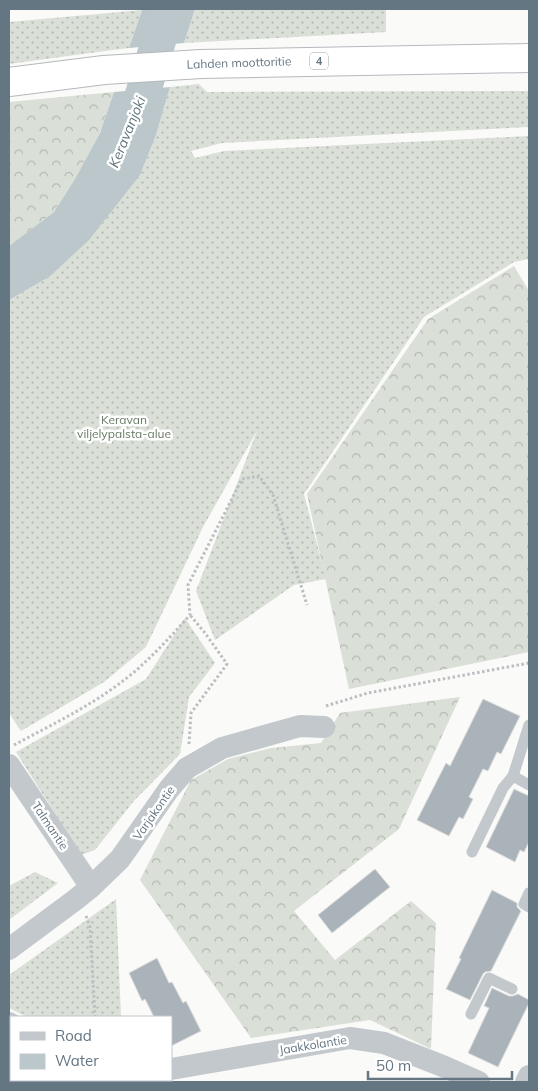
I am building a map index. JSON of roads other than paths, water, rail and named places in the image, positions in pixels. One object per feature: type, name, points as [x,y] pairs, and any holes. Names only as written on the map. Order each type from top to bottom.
[{"type":"highway","name":"Lahden moottoritie","points":[[9,82],[104,70],[201,64],[529,58]]},
{"type":"street","name":"Varjakontie","points":[[9,949],[83,893],[120,859],[169,789],[187,768],[222,748],[300,726],[324,727]]},
{"type":"street","name":"Talmantie","points":[[9,765],[83,893]]},
{"type":"street","name":"Jaakkolantie","points":[[172,1069],[350,1038],[384,1043],[479,1082]]},
{"type":"street","points":[[526,1082],[529,1076]]},
{"type":"lane","points":[[472,852],[503,788],[513,776],[529,725]]},
{"type":"lane","points":[[513,776],[529,785]]},
{"type":"lane","points":[[529,893],[524,904],[529,907]]},
{"type":"lane","points":[[471,1014],[489,978],[512,988]]},
{"type":"water","points":[[195,9],[184,43],[129,48],[142,10]]},
{"type":"water","points":[[170,87],[156,135],[140,175],[89,240],[49,277],[9,300],[9,246],[54,212],[75,179],[100,133],[114,92]]},
{"type":"waterway","name":"Keravanjoki","points":[[128,134],[143,93],[168,9]]},
{"type":"park label","name":"Keravan viljelypalsta-alue","points":[[124,427]]}]
